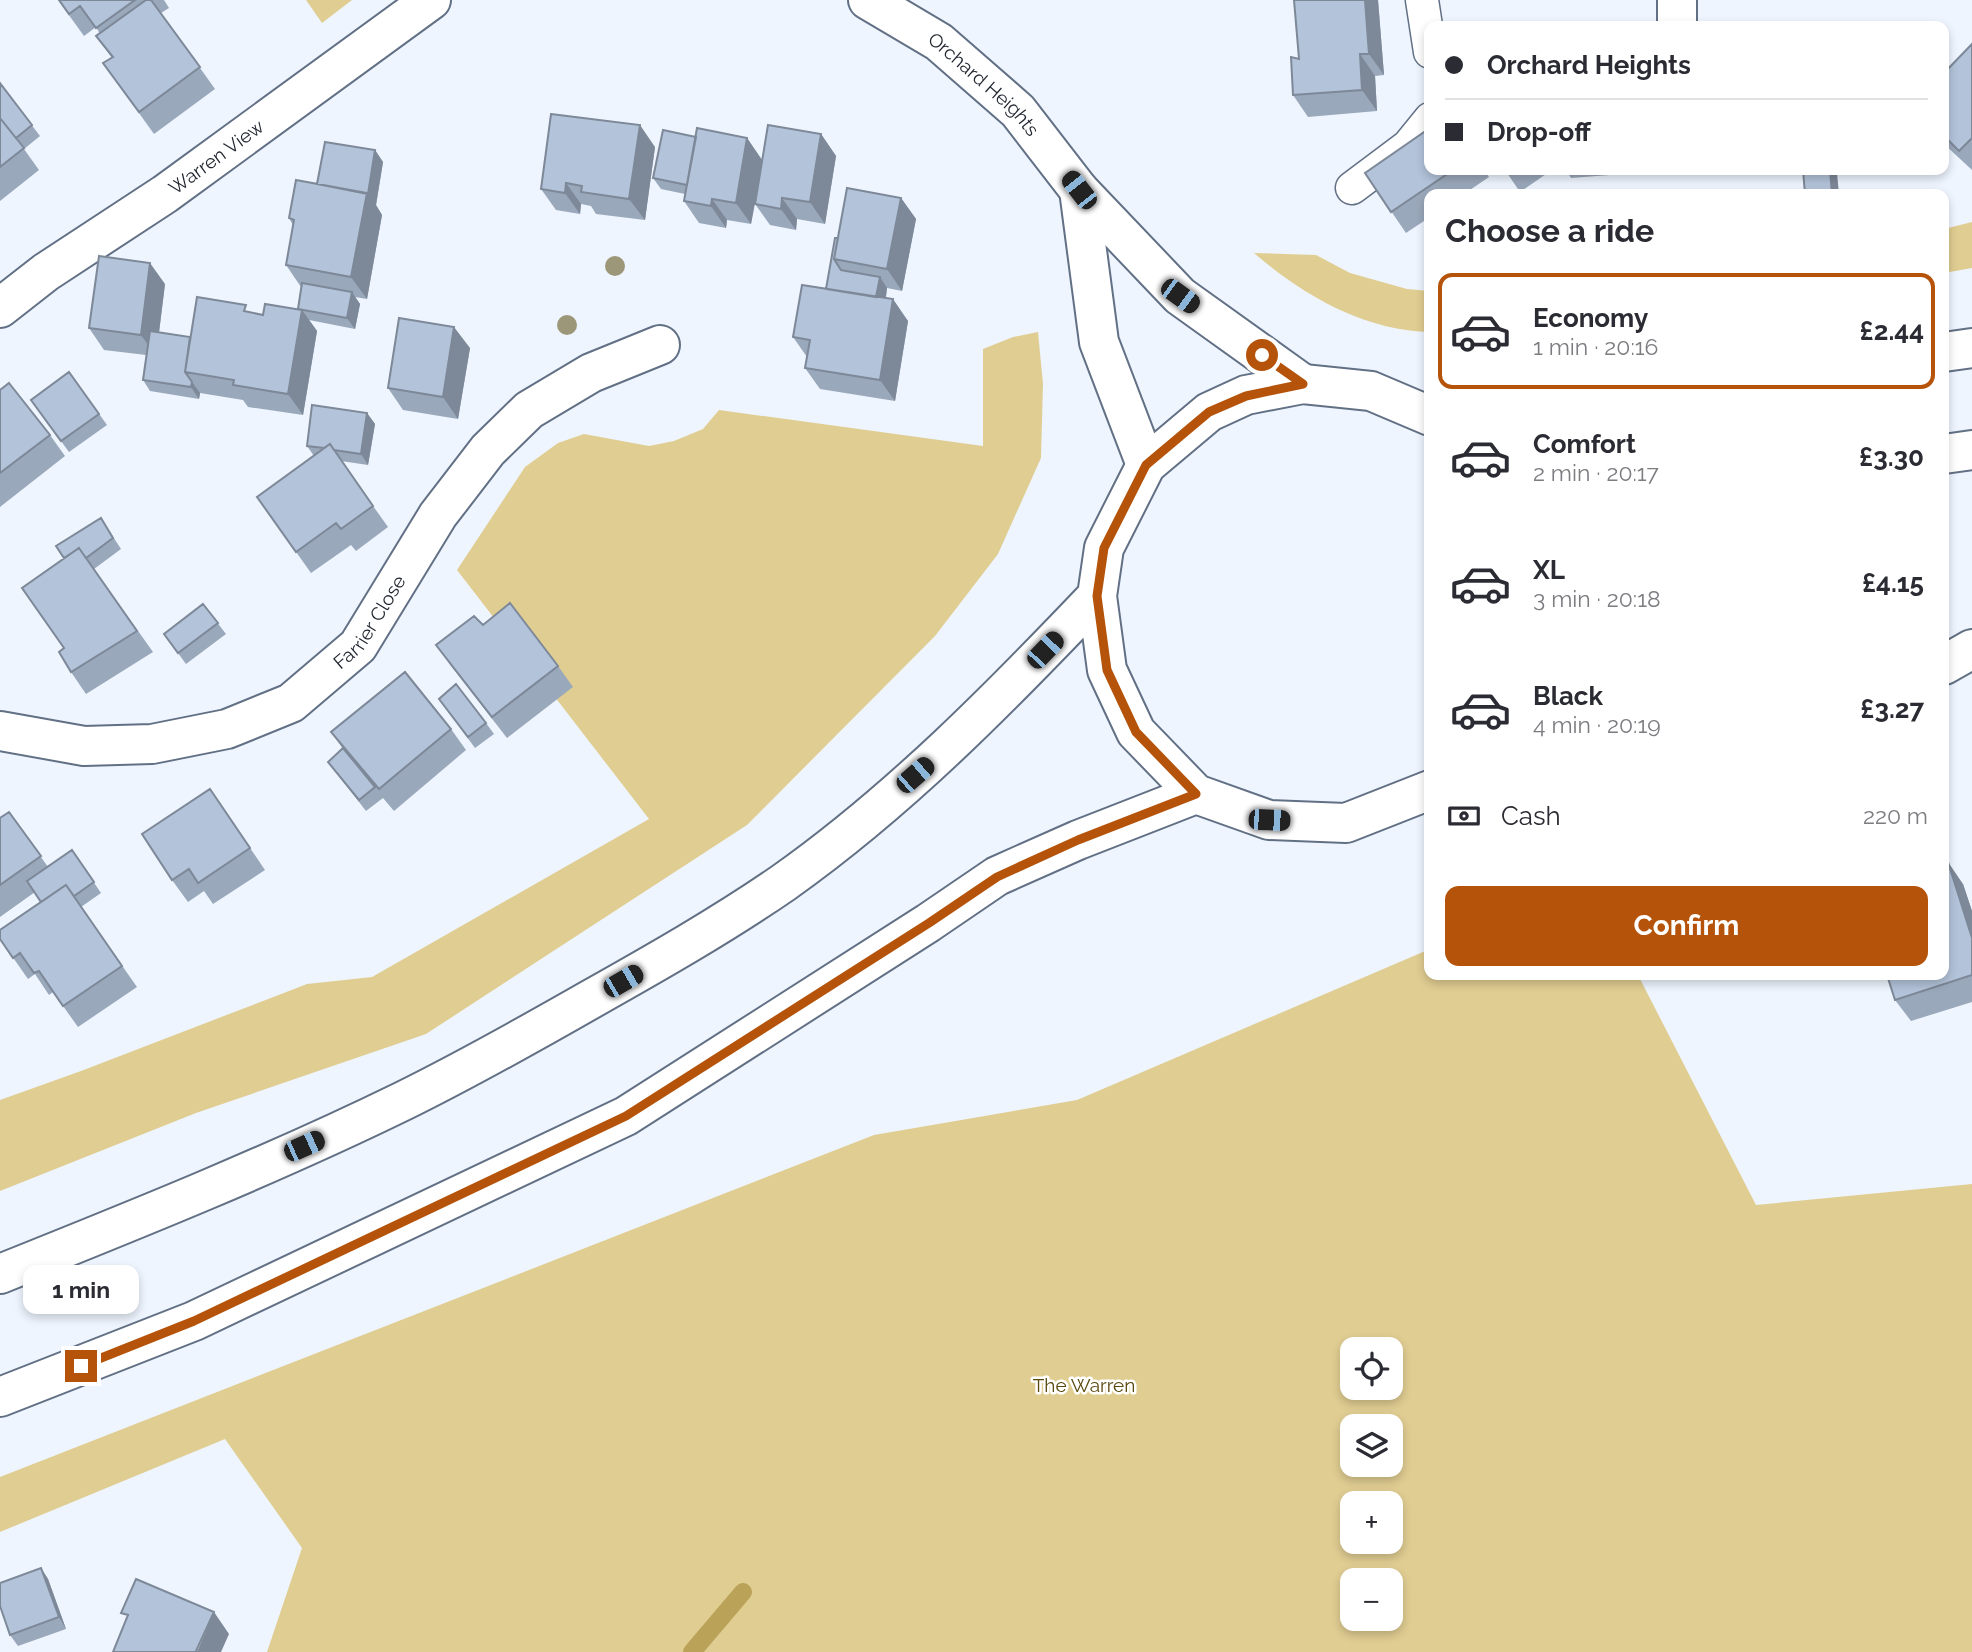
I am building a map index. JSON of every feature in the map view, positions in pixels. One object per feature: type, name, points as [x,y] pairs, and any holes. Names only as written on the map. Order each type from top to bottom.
[{"type":"main road","name":"Warren View","points":[[0,308],[46,272],[165,194],[431,0]]},
{"type":"main road","name":"Orchard Heights","points":[[868,0],[939,42],[1018,111],[1079,190],[1180,296],[1303,384]]},
{"type":"main road","points":[[1677,0],[1677,21]]},
{"type":"main road","points":[[1079,190],[1099,342],[1146,465]]},
{"type":"main road","name":"Farrier Close","points":[[0,731],[84,746],[152,744],[227,729],[291,703],[358,646],[438,515],[488,450],[529,410],[592,373],[660,345]]},
{"type":"main road","points":[[1949,351],[1972,348]]},
{"type":"main road","points":[[1424,413],[1371,391],[1303,384],[1246,396],[1209,412],[1146,465],[1104,548],[1097,596],[1107,670],[1136,732],[1196,794],[1269,820],[1346,823],[1424,792]]},
{"type":"main road","points":[[1949,453],[1972,450]]},
{"type":"main road","points":[[0,1274],[159,1211],[400,1102],[491,1056],[690,943],[784,882],[861,822],[968,728],[1097,596]]},
{"type":"main road","points":[[1949,661],[1972,649]]},
{"type":"main road","points":[[0,1398],[194,1321],[626,1116],[997,877],[1078,840],[1196,794]]},
{"type":"lane","points":[[1422,0],[1425,21]]},
{"type":"lane","points":[[1352,188],[1408,146],[1424,126]]},
{"type":"green space","points":[[306,0],[352,0],[322,23]]},
{"type":"green space","points":[[1972,222],[1972,268],[1949,272],[1949,228]]},
{"type":"green space","points":[[1254,253],[1316,255],[1350,273],[1407,289],[1424,290],[1424,332],[1381,325],[1335,308]]},
{"type":"green space","points":[[1038,332],[1043,384],[1041,458],[998,554],[935,636],[747,825],[426,1034],[196,1113],[0,1191],[0,1100],[307,984],[372,977],[649,819],[457,570],[525,467],[558,443],[584,434],[649,446],[674,441],[703,429],[719,410],[983,446],[983,349],[1013,337]]},
{"type":"green space","name":"The Warren","points":[[1424,952],[1424,980],[1641,980],[1756,1205],[1972,1184],[1972,1652],[267,1652],[302,1548],[225,1439],[0,1532],[0,1477],[874,1135],[1077,1100]]},
{"type":"building","points":[[59,0],[135,0],[96,28],[80,6],[69,14]]},
{"type":"building","points":[[146,0],[151,0],[200,67],[139,112],[103,63],[113,57],[96,36]]},
{"type":"building","points":[[1294,0],[1365,0],[1369,54],[1360,54],[1362,90],[1293,95],[1291,57],[1299,59]]},
{"type":"building","points":[[1972,44],[1972,138],[1959,151],[1949,141],[1949,68]]},
{"type":"building","points":[[0,83],[32,125],[16,138],[0,118]]},
{"type":"building","points":[[551,114],[640,125],[629,199],[581,192],[582,186],[566,183],[565,193],[541,189]]},
{"type":"building","points":[[0,118],[24,148],[0,167]]},
{"type":"building","points":[[768,125],[821,134],[810,202],[782,198],[781,209],[755,204]]},
{"type":"building","points":[[697,128],[747,138],[736,203],[712,199],[711,206],[684,201]]},
{"type":"building","points":[[663,130],[696,137],[687,185],[653,178]]},
{"type":"building","points":[[1424,132],[1424,175],[1446,175],[1391,212],[1365,173]]},
{"type":"building","points":[[325,142],[375,150],[368,194],[317,184]]},
{"type":"building","points":[[1803,175],[1830,175],[1832,189],[1805,189]]},
{"type":"building","points":[[296,180],[367,193],[351,277],[286,265],[294,220],[289,218]]},
{"type":"building","points":[[847,188],[901,198],[887,269],[834,259]]},
{"type":"building","points":[[835,238],[838,238],[834,259],[841,270],[880,277],[876,297],[826,289]]},
{"type":"building","points":[[99,256],[150,263],[141,335],[89,328]]},
{"type":"building","points":[[302,283],[352,292],[347,318],[298,309]]},
{"type":"building","points":[[802,285],[893,299],[880,380],[805,368],[810,340],[793,337]]},
{"type":"building","points":[[197,297],[246,305],[244,311],[263,315],[265,304],[302,310],[288,394],[233,385],[234,380],[185,372]]},
{"type":"building","points":[[399,318],[454,327],[443,397],[388,388]]},
{"type":"building","points":[[150,331],[190,337],[185,372],[192,382],[191,387],[143,380]]},
{"type":"building","points":[[69,372],[99,414],[61,441],[31,400]]},
{"type":"building","points":[[9,383],[50,435],[0,473],[0,390]]},
{"type":"building","points":[[312,405],[367,413],[361,454],[334,450],[330,444],[324,448],[307,446]]},
{"type":"building","points":[[330,444],[373,506],[341,529],[336,523],[296,552],[257,497]]},
{"type":"building","points":[[101,518],[113,538],[86,558],[79,548],[64,558],[56,546]]},
{"type":"building","points":[[79,548],[137,631],[71,672],[59,652],[64,648],[22,588]]},
{"type":"building","points":[[510,603],[558,666],[492,717],[436,645],[474,616],[483,625]]},
{"type":"building","points":[[203,604],[218,623],[178,653],[164,634]]},
{"type":"building","points":[[405,672],[451,729],[379,789],[331,732]]},
{"type":"building","points":[[456,684],[486,723],[468,737],[439,699]]},
{"type":"building","points":[[343,748],[375,787],[359,800],[328,762]]},
{"type":"building","points":[[210,789],[250,848],[198,883],[189,869],[172,880],[142,834]]},
{"type":"building","points":[[9,812],[41,856],[0,885],[0,818]]},
{"type":"building","points":[[72,850],[94,882],[74,896],[66,885],[41,902],[27,881]]},
{"type":"building","points":[[1949,865],[1972,938],[1972,975],[1895,1000],[1889,980],[1949,980]]},
{"type":"building","points":[[66,885],[122,966],[63,1006],[39,971],[34,973],[20,953],[13,958],[0,939],[0,930]]},
{"type":"building","points":[[41,1568],[59,1617],[10,1635],[0,1606],[0,1583]]},
{"type":"building","points":[[136,1579],[214,1612],[196,1651],[198,1652],[113,1652],[128,1615],[121,1613]]},
{"type":"waterway","points":[[692,1652],[743,1592]]},
{"type":"route","points":[[81,1366],[194,1321],[626,1116],[997,877],[1078,840],[1196,794],[1136,732],[1107,670],[1097,596],[1104,548],[1146,465],[1209,412],[1246,396],[1303,384],[1262,355]]}]
